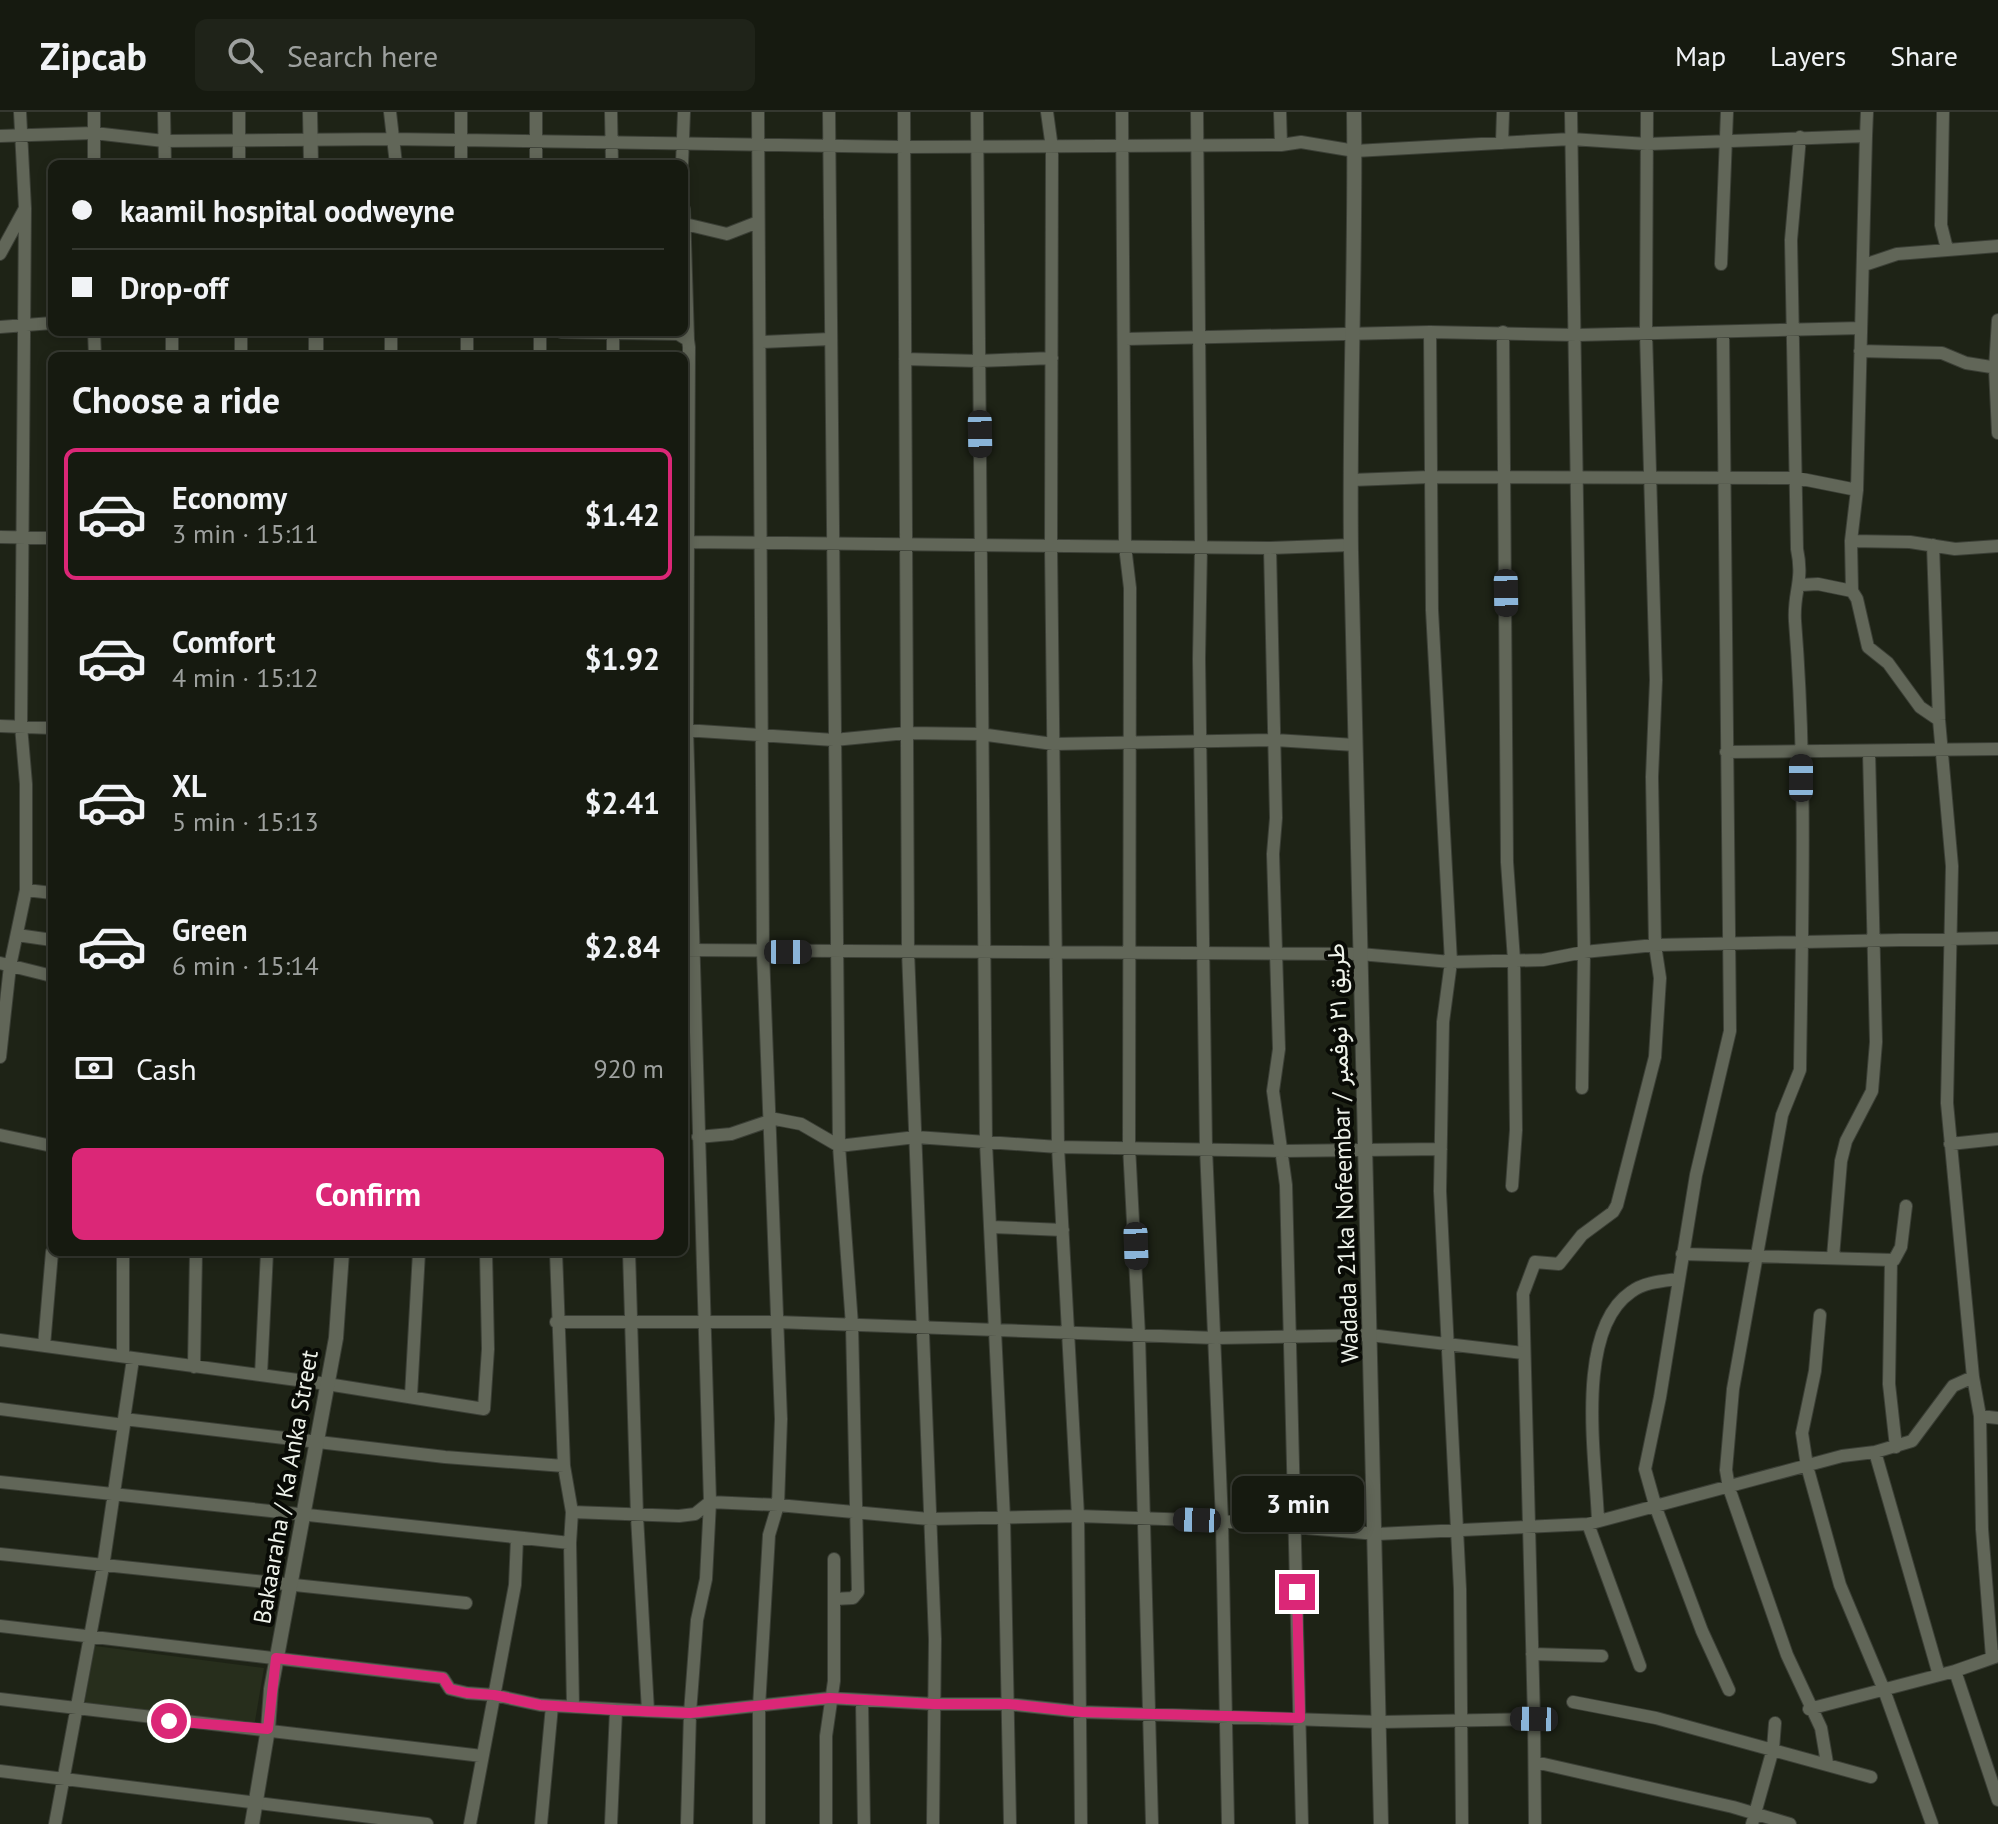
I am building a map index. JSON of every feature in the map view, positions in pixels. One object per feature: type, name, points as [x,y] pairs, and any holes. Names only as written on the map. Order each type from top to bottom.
[{"type":"street","points":[[0,1057],[5,964],[17,935],[26,890],[26,784],[21,726],[25,208],[20,112]]},
{"type":"street","points":[[94,112],[94,160]]},
{"type":"street","points":[[164,112],[165,160]]},
{"type":"street","points":[[239,112],[239,160]]},
{"type":"street","points":[[310,112],[311,160]]},
{"type":"street","points":[[390,112],[390,139],[395,160]]},
{"type":"street","points":[[461,112],[461,160]]},
{"type":"street","points":[[536,112],[536,160]]},
{"type":"street","points":[[611,112],[612,160]]},
{"type":"street","points":[[683,160],[684,112]]},
{"type":"street","points":[[758,112],[763,953],[772,1121],[781,1419],[778,1505],[769,1535],[759,1707],[759,1824]]},
{"type":"street","points":[[829,112],[839,1146],[852,1325],[858,1592],[853,1598],[834,1599]]},
{"type":"street","points":[[904,112],[908,951],[935,1639],[933,1824]]},
{"type":"street","points":[[977,112],[982,546],[980,734],[986,1143],[1004,1518],[1010,1824]]},
{"type":"street","points":[[1047,112],[1052,148],[1051,546],[1058,1147],[1078,1516],[1081,1824]]},
{"type":"street","points":[[1122,112],[1125,546],[1130,600],[1127,743],[1131,952],[1129,1146],[1146,1518],[1152,1824]]},
{"type":"street","points":[[1197,112],[1201,546],[1199,659],[1206,1148],[1222,1521],[1228,1824]]},
{"type":"street","points":[[1280,112],[1281,145]]},
{"type":"street","name":"Wadada 21ka Nofeembar / طريق ٢١ نوفمبر","points":[[1354,112],[1351,545],[1363,1151],[1377,1534],[1381,1824]]},
{"type":"street","points":[[1502,143],[1503,112]]},
{"type":"street","points":[[1571,112],[1579,478],[1584,952],[1582,1088]]},
{"type":"street","points":[[1535,1824],[1522,1303],[1527,1277],[1535,1262],[1559,1264],[1582,1235],[1613,1212],[1620,1197],[1655,1057],[1660,978],[1655,945],[1652,777],[1656,680],[1646,333],[1647,112]]},
{"type":"street","points":[[1721,264],[1727,112]]},
{"type":"street","points":[[1867,112],[1857,490],[1851,541],[1852,591],[1857,599],[1868,647],[1888,663],[1920,707],[1939,720]]},
{"type":"street","points":[[1943,112],[1941,225],[1947,249]]},
{"type":"street","points":[[0,136],[94,133],[164,141],[460,139],[1052,148],[1281,145],[1301,142],[1355,151],[1571,139],[1647,144],[1866,136]]},
{"type":"street","points":[[1800,137],[1791,240],[1800,585],[1795,614],[1801,754],[1803,942],[1800,1070],[1782,1115],[1730,1407],[1726,1455],[1729,1488],[1787,1655],[1809,1709],[1821,1728],[1827,1763]]},
{"type":"street","points":[[0,254],[25,208]]},
{"type":"street","points":[[688,225],[727,234],[758,222]]},
{"type":"street","points":[[1864,265],[1897,254],[1998,246]]},
{"type":"street","points":[[1998,320],[1998,433]]},
{"type":"street","points":[[0,327],[48,323]]},
{"type":"street","points":[[1125,339],[1430,332],[1577,335],[1861,328]]},
{"type":"street","points":[[1430,332],[1432,610],[1451,962],[1443,1022],[1441,1149],[1443,1276],[1457,1532],[1462,1824]]},
{"type":"street","points":[[1503,332],[1507,862],[1514,960],[1516,1130],[1512,1186]]},
{"type":"street","points":[[1723,332],[1730,942],[1728,1049],[1699,1162],[1645,1469],[1656,1508],[1702,1631],[1729,1690]]},
{"type":"street","points":[[681,336],[688,340]]},
{"type":"street","points":[[688,336],[688,352]]},
{"type":"street","points":[[760,342],[830,339]]},
{"type":"street","points":[[1860,351],[1942,353],[1966,363],[1996,368]]},
{"type":"street","points":[[905,359],[978,361],[1052,358]]},
{"type":"street","points":[[1352,480],[1430,477],[1797,478],[1857,490]]},
{"type":"street","points":[[0,537],[48,538]]},
{"type":"street","points":[[1851,541],[1955,549],[1998,546]]},
{"type":"street","points":[[688,542],[833,546],[1270,548],[1351,545]]},
{"type":"street","points":[[1809,1709],[1955,1671],[1995,1656],[1982,1529],[1980,1416],[1973,1377],[1950,1144],[1947,1063],[1951,1016],[1952,866],[1939,720],[1933,545]]},
{"type":"street","points":[[1270,548],[1276,818],[1273,854],[1279,1049],[1273,1091],[1286,1185],[1302,1824]]},
{"type":"street","points":[[1800,585],[1818,584],[1852,591]]},
{"type":"street","points":[[0,726],[48,728]]},
{"type":"street","points":[[688,730],[834,740],[906,733],[980,734],[1053,744],[1275,740],[1355,745]]},
{"type":"street","points":[[1726,752],[1801,754],[1998,749]]},
{"type":"street","points":[[1833,1257],[1841,1161],[1850,1132],[1872,1091],[1876,1036],[1869,752]]},
{"type":"street","points":[[26,890],[48,893]]},
{"type":"street","points":[[17,935],[48,939]]},
{"type":"street","points":[[687,1824],[690,1713],[697,1620],[706,1579],[710,1502],[698,1137],[688,950],[763,953],[1056,951],[1205,955],[1360,954],[1451,962],[1565,958],[1584,952],[1655,945],[1950,942],[1998,938]]},
{"type":"street","points":[[5,964],[48,975]]},
{"type":"street","points":[[698,1137],[731,1134],[772,1121],[801,1124],[839,1146],[916,1137],[1058,1147],[1281,1151],[1441,1149]]},
{"type":"street","points":[[0,1135],[48,1145]]},
{"type":"street","points":[[1950,1144],[1998,1139]]},
{"type":"street","points":[[1682,1254],[1758,1258],[1779,1254],[1891,1260],[1899,1256],[1906,1206]]},
{"type":"street","points":[[992,1227],[1063,1230]]},
{"type":"street","points":[[44,1346],[52,1256]]},
{"type":"street","points":[[55,1824],[61,1777],[103,1567],[124,1422],[128,1358],[123,1256]]},
{"type":"street","points":[[194,1367],[196,1256]]},
{"type":"street","points":[[261,1375],[267,1256]]},
{"type":"street","name":"Bakaaraha / Ka Anka Street","points":[[252,1824],[276,1658],[336,1338],[342,1256]]},
{"type":"street","points":[[411,1396],[419,1256]]},
{"type":"street","points":[[0,1340],[411,1396],[475,1410],[487,1406],[486,1256]]},
{"type":"street","points":[[556,1256],[556,1322],[564,1466],[572,1512],[573,1707]]},
{"type":"street","points":[[629,1256],[637,1516],[648,1711]]},
{"type":"street","points":[[1891,1260],[1889,1384],[1896,1447]]},
{"type":"street","points":[[1640,1666],[1593,1523],[1594,1375],[1598,1340],[1616,1307],[1628,1293],[1650,1284],[1678,1279]]},
{"type":"street","points":[[1820,1315],[1815,1371],[1802,1433],[1807,1466],[1840,1585],[1884,1690],[1932,1824]]},
{"type":"street","points":[[556,1322],[922,1325],[1067,1334],[1216,1338],[1370,1335],[1523,1353]]},
{"type":"street","points":[[572,1512],[637,1516],[695,1514],[710,1502],[929,1519],[1146,1518],[1377,1534],[1528,1529],[1593,1523],[1912,1441],[1953,1386],[1973,1377]]},
{"type":"street","points":[[0,1409],[564,1466]]},
{"type":"street","points":[[1980,1416],[1998,1418]]},
{"type":"street","points":[[1875,1452],[1939,1675]]},
{"type":"street","points":[[0,1482],[112,1492],[303,1517],[570,1543]]},
{"type":"street","points":[[470,1824],[515,1585],[517,1538]]},
{"type":"street","points":[[0,1554],[103,1567],[122,1565],[292,1585],[315,1584],[466,1603]]},
{"type":"street","points":[[826,1824],[825,1775],[834,1681],[834,1559]]},
{"type":"street","points":[[0,1626],[443,1678],[450,1689],[552,1706],[616,1710],[690,1713],[830,1698],[934,1704],[1008,1704],[1082,1712],[1380,1722],[1462,1718],[1534,1719]]},
{"type":"street","points":[[1532,1654],[1602,1656]]},
{"type":"street","points":[[1955,1671],[1998,1800]]},
{"type":"street","points":[[0,1699],[482,1756]]},
{"type":"street","points":[[862,1701],[864,1824]]},
{"type":"street","points":[[1573,1702],[1656,1718],[1871,1777]]},
{"type":"street","points":[[541,1824],[552,1706]]},
{"type":"street","points":[[611,1824],[616,1710]]},
{"type":"street","points":[[1753,1818],[1773,1749],[1775,1723]]},
{"type":"street","points":[[1535,1762],[1753,1818],[1790,1824]]},
{"type":"street","points":[[0,1771],[427,1824]]},
{"type":"shaded area","points":[[95,1646],[264,1668],[254,1727],[84,1707]]},
{"type":"route","points":[[169,1721],[268,1729],[276,1658],[443,1678],[450,1689],[540,1705],[616,1710],[690,1713],[830,1698],[934,1704],[1008,1704],[1082,1712],[1300,1718],[1297,1592]]}]
